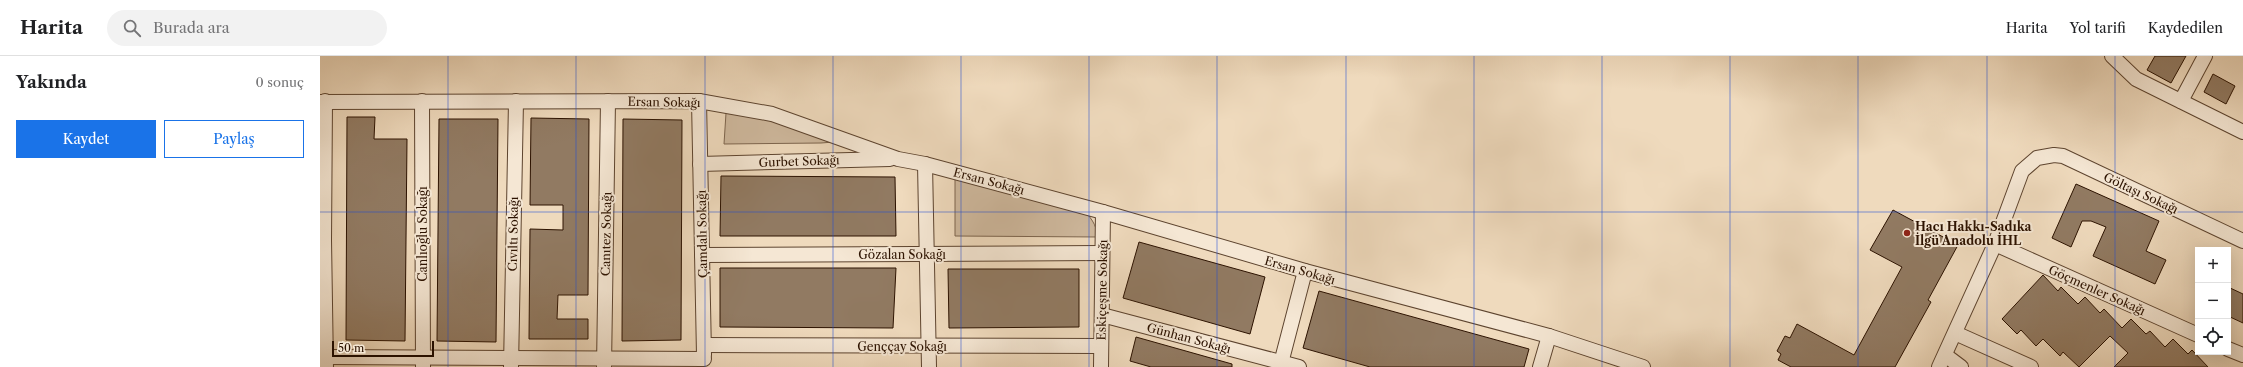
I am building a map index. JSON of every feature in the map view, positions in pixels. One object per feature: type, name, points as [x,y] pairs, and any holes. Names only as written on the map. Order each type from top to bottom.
[{"type":"street","points":[[2112,56],[2136,79],[2243,132]]},
{"type":"street","points":[[2181,101],[2205,56]]},
{"type":"street","name":"Canlıoğlu Sokağı","points":[[422,101],[423,362]]},
{"type":"street","name":"Cıvıltı Sokağı","points":[[511,363],[516,101]]},
{"type":"street","name":"Canıtez Sokağı","points":[[604,363],[608,101]]},
{"type":"street","name":"Ersan Sokağı","points":[[323,102],[699,101],[772,114],[898,159],[925,164],[1103,212],[1305,271],[1549,336],[1643,367]]},
{"type":"street","name":"Çamdalı Sokağı","points":[[699,101],[704,357]]},
{"type":"street","points":[[323,102],[322,240],[326,362]]},
{"type":"street","name":"Göltaşı Sokağı","points":[[1995,244],[2022,171],[2037,158],[2050,155],[2063,156],[2243,241]]},
{"type":"street","name":"Gurbet Sokağı","points":[[700,164],[898,159]]},
{"type":"street","points":[[925,164],[929,367]]},
{"type":"street","name":"Eskiçeşme Sokağı","points":[[1101,367],[1103,212]]},
{"type":"street","points":[[1961,367],[1942,361],[1995,244]]},
{"type":"street","name":"Göçmenler Sokağı","points":[[1995,244],[2195,334]]},
{"type":"street","name":"Gözalan Sokağı","points":[[702,255],[1102,253]]},
{"type":"street","points":[[1281,365],[1305,271]]},
{"type":"street","name":"Günhan Sokağı","points":[[1102,315],[1281,365],[1299,367]]},
{"type":"street","points":[[1955,333],[2031,367]]},
{"type":"street","points":[[1540,367],[1549,336]]},
{"type":"street","name":"Genççay Sokağı","points":[[326,362],[604,363],[929,346],[1101,346]]},
{"type":"street","points":[[2231,349],[2243,355]]},
{"type":"shaded area","points":[[734,110],[859,140],[821,143],[724,144],[726,113]]},
{"type":"shaded area","points":[[955,176],[1081,208],[1088,214],[1096,228],[1098,237],[955,236]]},
{"type":"building","points":[[2155,56],[2186,56],[2171,83],[2147,70]]},
{"type":"building","points":[[2213,74],[2235,86],[2226,104],[2204,92]]},
{"type":"building","points":[[347,117],[375,117],[374,139],[407,139],[405,341],[346,340]]},
{"type":"building","points":[[531,118],[589,119],[588,295],[558,295],[557,319],[588,319],[588,339],[529,339],[530,229],[563,230],[563,205],[530,205]]},
{"type":"building","points":[[439,119],[498,119],[496,342],[437,341]]},
{"type":"building","points":[[623,119],[682,120],[681,340],[622,341]]},
{"type":"building","points":[[721,176],[895,177],[896,236],[720,236]]},
{"type":"building","points":[[2076,184],[2159,221],[2146,251],[2166,260],[2155,284],[2093,256],[2106,227],[2091,221],[2082,221],[2071,247],[2052,238]]},
{"type":"building","points":[[1893,210],[1958,245],[1928,300],[1931,302],[1895,367],[1791,367],[1778,360],[1781,354],[1777,351],[1785,336],[1790,338],[1797,324],[1854,355],[1902,267],[1870,250]]},
{"type":"building","points":[[1139,242],[1265,277],[1250,334],[1123,298]]},
{"type":"building","points":[[720,268],[896,268],[893,328],[720,327]]},
{"type":"building","points":[[948,269],[1079,269],[1079,327],[949,328]]},
{"type":"building","points":[[2043,275],[2058,291],[2061,287],[2078,304],[2085,297],[2100,313],[2104,309],[2122,328],[2131,319],[2146,334],[2150,331],[2165,347],[2173,339],[2188,354],[2192,350],[2195,355],[2208,367],[2114,367],[2128,353],[2110,336],[2079,367],[2063,352],[2060,356],[2043,339],[2036,346],[2021,330],[2017,334],[2002,319]]},
{"type":"building","points":[[2231,288],[2243,294],[2243,323],[2231,317]]},
{"type":"building","points":[[1319,291],[1529,349],[1524,367],[1370,367],[1303,348]]},
{"type":"building","points":[[1136,337],[1232,364],[1232,367],[1151,367],[1130,361]]},
{"type":"place","name":"Hacı Hakkı-Sadıka İlgü Anadolu İHL","points":[[1907,233]]}]
